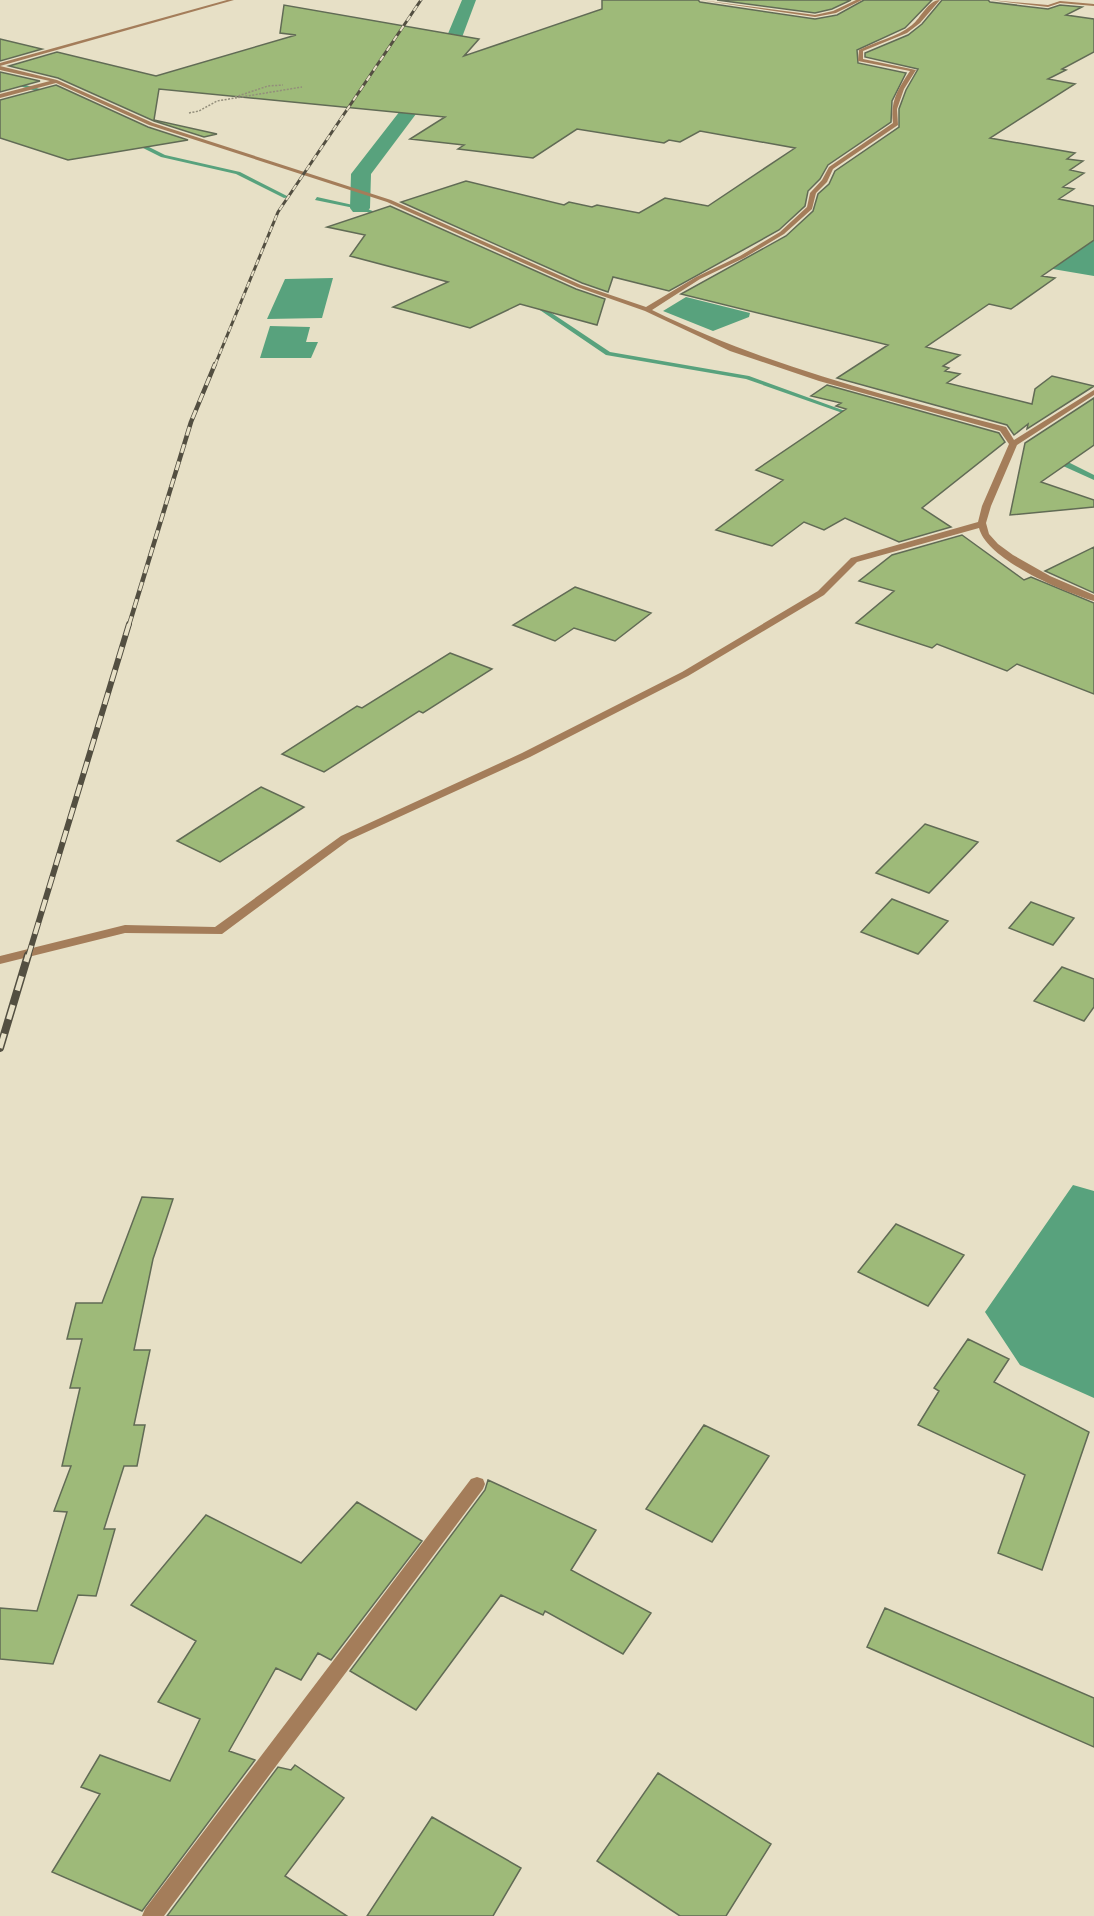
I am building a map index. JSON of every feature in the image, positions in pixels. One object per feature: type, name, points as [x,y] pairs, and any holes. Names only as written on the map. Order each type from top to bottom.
[{"type":"street","points":[[0,67],[232,0]]},
{"type":"street","points":[[702,0],[815,16],[834,12],[860,0]]},
{"type":"street","points":[[647,310],[698,278],[742,257],[782,232],[810,208],[813,193],[825,181],[831,168],[896,124],[894,109],[901,89],[912,75],[913,70],[860,60],[861,50],[893,39],[919,22],[927,9],[938,0]]},
{"type":"street","points":[[992,0],[1048,6],[1060,2],[1094,5]]},
{"type":"street","points":[[0,67],[55,81],[149,123],[388,201],[579,286],[647,310],[682,329],[752,359],[797,374],[1003,429],[1013,444]]},
{"type":"street","points":[[0,96],[55,81]]},
{"type":"street","points":[[1094,392],[1013,444],[982,524],[987,539],[1007,556],[1058,583],[1094,598]]},
{"type":"street","points":[[1081,401],[1094,406]]},
{"type":"street","points":[[0,960],[125,929],[218,931],[345,838],[526,755],[685,674],[821,593],[854,560],[982,524]]},
{"type":"street","points":[[152,1916],[477,1484]]},
{"type":"path","points":[[149,123],[199,111],[240,94],[268,86],[283,85]]},
{"type":"path","points":[[199,111],[217,101],[302,87]]},
{"type":"shaded area","points":[[1030,239],[1094,241],[1094,276],[1035,266]]},
{"type":"shaded area","points":[[333,278],[322,318],[267,319],[285,279]]},
{"type":"shaded area","points":[[686,297],[750,313],[749,317],[713,331],[663,311]]},
{"type":"shaded area","points":[[270,326],[310,327],[306,342],[318,342],[311,358],[260,358]]},
{"type":"shaded area","points":[[1073,1185],[1094,1191],[1094,1398],[1020,1365],[985,1312]]},
{"type":"building","points":[[602,0],[698,0],[815,19],[837,15],[864,0],[932,0],[905,28],[857,50],[858,63],[906,73],[892,101],[891,122],[828,165],[820,179],[808,191],[805,206],[779,230],[669,291],[613,277],[608,292],[582,283],[401,202],[466,181],[564,205],[569,202],[639,213],[665,198],[708,206],[795,148],[700,131],[680,142],[669,140],[664,143],[577,129],[533,158],[458,149],[464,145],[410,139],[445,117],[159,89],[154,120],[217,134],[204,137],[154,121],[58,78],[9,66],[57,52],[156,76],[296,35],[280,33],[284,5],[479,39],[464,56],[602,9]]},
{"type":"building","points":[[717,0],[851,0],[832,9],[815,13]]},
{"type":"building","points":[[942,0],[988,0],[1048,9],[1060,5],[1082,7],[1066,15],[1094,19],[1094,52],[1048,79],[1075,84],[990,138],[1075,153],[1067,159],[1083,161],[1070,170],[1084,173],[1063,187],[1074,189],[1059,199],[1094,206],[1094,240],[1042,276],[1055,278],[1011,309],[989,304],[926,347],[960,355],[943,366],[949,368],[945,371],[960,374],[947,383],[1032,404],[1035,389],[1052,376],[1094,386],[1027,429],[1028,424],[1014,435],[1007,425],[837,378],[888,345],[681,294],[786,236],[813,211],[818,194],[829,184],[835,171],[899,127],[899,109],[906,90],[918,69],[865,57],[865,53],[908,35],[922,24]]},
{"type":"building","points":[[0,39],[42,49],[0,61]]},
{"type":"building","points":[[0,72],[40,81],[0,92]]},
{"type":"building","points":[[56,85],[148,127],[188,140],[68,160],[0,138],[0,100]]},
{"type":"building","points":[[390,206],[576,289],[605,299],[597,325],[520,304],[470,328],[393,307],[448,282],[350,256],[365,235],[327,227]]},
{"type":"building","points":[[827,385],[999,433],[1005,442],[922,508],[951,527],[899,542],[845,518],[824,530],[804,522],[772,546],[716,530],[783,480],[756,470],[846,409],[836,406],[841,403],[811,396]]},
{"type":"building","points":[[1094,398],[1094,445],[1041,482],[1094,500],[1094,507],[1010,515],[1025,443]]},
{"type":"building","points":[[962,535],[1024,580],[1031,577],[1094,603],[1094,694],[1017,664],[1007,671],[937,644],[932,648],[856,623],[894,591],[859,581],[892,555]]},
{"type":"building","points":[[1094,547],[1094,593],[1045,571]]},
{"type":"building","points":[[575,587],[651,613],[615,641],[574,628],[555,641],[513,625]]},
{"type":"building","points":[[450,653],[492,669],[423,713],[419,711],[324,772],[282,754],[357,706],[362,708]]},
{"type":"building","points":[[261,787],[304,807],[220,862],[177,841]]},
{"type":"building","points":[[925,824],[978,842],[929,893],[876,873]]},
{"type":"building","points":[[892,899],[948,921],[918,954],[861,932]]},
{"type":"building","points":[[1031,902],[1074,918],[1053,945],[1009,928]]},
{"type":"building","points":[[1062,967],[1094,979],[1094,1007],[1084,1021],[1034,1001]]},
{"type":"building","points":[[142,1197],[173,1199],[153,1259],[134,1350],[150,1350],[134,1425],[145,1425],[137,1466],[124,1466],[104,1529],[115,1529],[96,1596],[78,1595],[53,1664],[0,1659],[0,1608],[37,1611],[67,1512],[54,1511],[71,1466],[62,1466],[80,1388],[70,1388],[82,1339],[67,1339],[76,1303],[102,1303]]},
{"type":"building","points":[[896,1224],[964,1255],[928,1306],[858,1272]]},
{"type":"building","points":[[968,1339],[1009,1359],[994,1382],[1089,1432],[1042,1570],[998,1553],[1025,1475],[918,1425],[939,1391],[934,1388]]},
{"type":"building","points":[[704,1425],[769,1456],[712,1542],[646,1509]]},
{"type":"building","points":[[488,1480],[596,1530],[571,1570],[651,1613],[623,1654],[545,1611],[543,1615],[501,1595],[416,1710],[350,1671],[485,1490]]},
{"type":"building","points":[[357,1502],[422,1541],[331,1660],[318,1653],[301,1680],[276,1668],[229,1751],[255,1760],[142,1911],[52,1872],[100,1794],[81,1787],[100,1755],[170,1781],[200,1719],[158,1702],[196,1641],[131,1605],[206,1515],[301,1563]]},
{"type":"building","points":[[885,1608],[1094,1698],[1094,1747],[867,1647]]},
{"type":"building","points":[[295,1765],[344,1798],[285,1876],[347,1916],[167,1916],[278,1767],[291,1770]]},
{"type":"building","points":[[658,1773],[771,1844],[726,1916],[680,1916],[597,1861]]},
{"type":"building","points":[[432,1817],[521,1868],[493,1916],[367,1916]]},
{"type":"waterway","points":[[360,208],[361,174],[429,86],[450,48],[469,0]]},
{"type":"waterway","points":[[0,79],[38,90],[49,97]]},
{"type":"waterway","points":[[135,142],[163,156],[238,173],[286,197]]},
{"type":"waterway","points":[[317,199],[360,208],[383,216]]},
{"type":"waterway","points":[[533,303],[608,354],[747,377],[856,416]]},
{"type":"waterway","points":[[1055,459],[1094,478]]},
{"type":"railway","points":[[215,365],[278,212],[421,0]]},
{"type":"railway","points":[[129,625],[191,422],[215,364]]},
{"type":"railway","points":[[28,957],[129,624]]},
{"type":"railway","points":[[0,1048],[28,955]]}]
